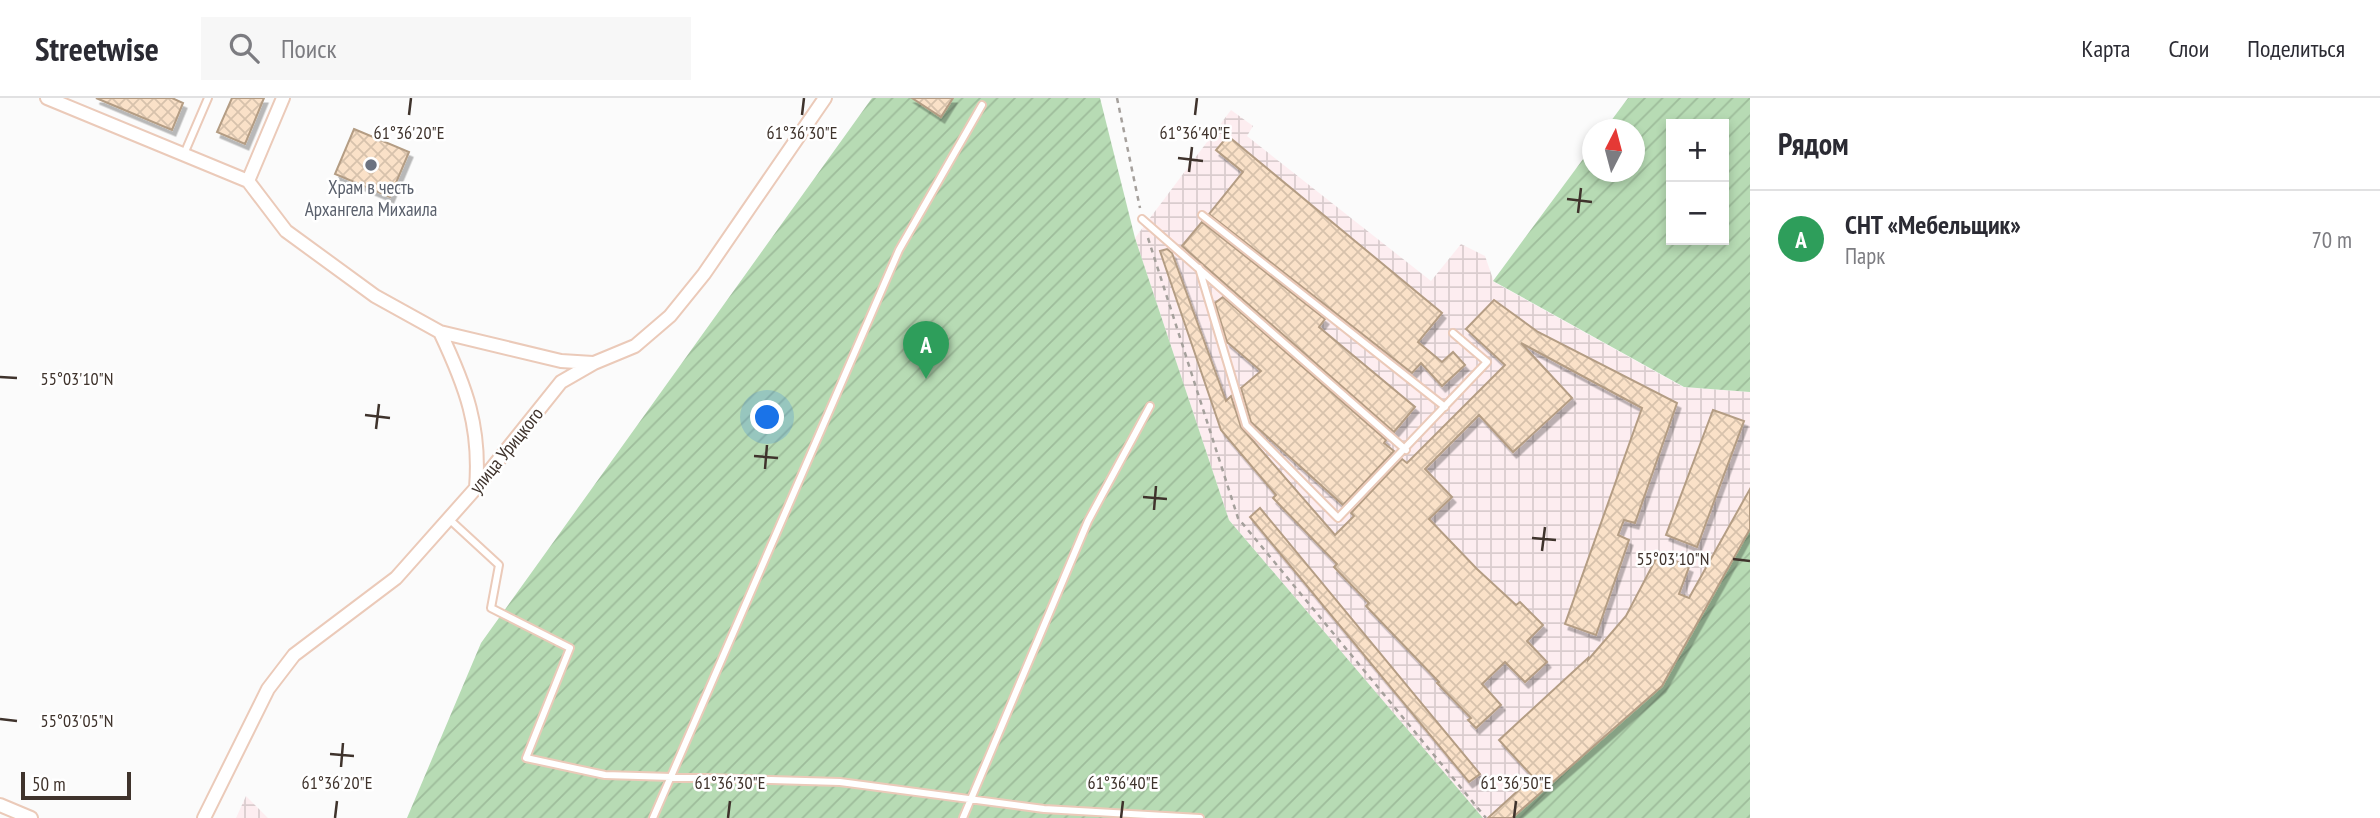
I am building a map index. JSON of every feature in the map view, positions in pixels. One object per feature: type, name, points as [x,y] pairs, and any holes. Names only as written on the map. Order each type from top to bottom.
[{"type":"street","points":[[47,98],[248,181],[286,231],[375,296],[440,332],[561,361],[594,363]]},
{"type":"street","points":[[248,181],[283,98]]},
{"type":"street","name":"улица Урицкого","points":[[204,818],[268,689],[294,655],[396,579],[476,488],[561,382],[594,363],[635,346],[670,316],[704,274],[825,98]]},
{"type":"street","points":[[440,332],[464,383],[474,419],[479,453],[476,488]]},
{"type":"street","points":[[0,805],[32,818]]},
{"type":"lane","points":[[184,154],[208,98]]},
{"type":"lane","points":[[653,818],[899,250],[982,105]]},
{"type":"lane","points":[[1202,215],[1445,407]]},
{"type":"lane","points":[[1142,219],[1406,450]]},
{"type":"lane","points":[[1199,268],[1246,425],[1338,518],[1406,450],[1486,362],[1453,333]]},
{"type":"lane","points":[[963,818],[1088,521],[1150,406]]},
{"type":"lane","points":[[449,519],[499,565],[491,608],[570,648],[526,758],[605,775],[840,782],[1044,809],[1200,818]]},
{"type":"path","points":[[1117,98],[1142,219],[1238,518],[1486,818]]},
{"type":"shaded area","points":[[1231,110],[1253,126],[1247,136],[1431,281],[1461,244],[1485,256],[1494,282],[1683,387],[1750,392],[1750,515],[1657,680],[1489,818],[1483,818],[1229,520],[1135,238]]},
{"type":"shaded area","points":[[246,796],[268,818],[236,818]]},
{"type":"green space","points":[[872,98],[1100,98],[1135,238],[1229,520],[1483,818],[407,818],[481,643]]},
{"type":"green space","points":[[1628,98],[1750,98],[1750,392],[1684,387],[1493,281],[1582,161],[1582,182],[1645,182],[1645,119],[1612,119]]},
{"type":"green space","points":[[1750,515],[1750,818],[1489,818],[1657,680]]},
{"type":"building","points":[[96,98],[172,98],[183,103],[172,130]]},
{"type":"building","points":[[232,98],[264,98],[245,144],[217,132]]},
{"type":"building","points":[[912,98],[953,98],[941,117]]},
{"type":"building","name":"Храм в честь Архангела Михаила","points":[[354,129],[409,152],[390,197],[335,174]]},
{"type":"building","points":[[1228,136],[1442,313],[1418,342],[1442,362],[1453,352],[1465,365],[1442,386],[1421,363],[1412,373],[1209,214],[1243,172],[1216,150]]},
{"type":"building","points":[[1202,222],[1325,319],[1319,327],[1415,407],[1394,432],[1182,246]]},
{"type":"building","points":[[1167,249],[1172,253],[1226,401],[1231,396],[1241,427],[1335,535],[1354,516],[1351,513],[1402,459],[1407,463],[1505,365],[1466,329],[1494,300],[1538,332],[1677,403],[1635,523],[1624,520],[1618,535],[1629,540],[1596,635],[1565,624],[1642,408],[1521,343],[1572,398],[1513,452],[1479,415],[1425,469],[1452,497],[1429,519],[1477,569],[1516,605],[1520,602],[1543,625],[1527,641],[1547,662],[1525,682],[1505,662],[1482,684],[1501,705],[1476,728],[1468,720],[1471,718],[1437,683],[1439,682],[1366,606],[1369,603],[1334,567],[1337,564],[1273,498],[1276,495],[1221,430],[1160,251]]},
{"type":"building","points":[[1223,297],[1386,440],[1384,443],[1394,451],[1343,505],[1251,422],[1241,388],[1261,371],[1227,342],[1215,303]]},
{"type":"building","points":[[1713,410],[1744,421],[1697,547],[1666,535]]},
{"type":"building","points":[[1750,489],[1750,529],[1662,686],[1512,818],[1488,818],[1533,777],[1499,740],[1588,660],[1626,616],[1659,553],[1689,567],[1679,594],[1689,598]]},
{"type":"building","points":[[1260,508],[1480,774],[1469,782],[1250,517]]},
{"type":"place","name":"Храм в честь Архангела Михаила","points":[[371,165]]},
{"type":"place","name":"СНТ «Мебельщик»","points":[[926,379]]}]
